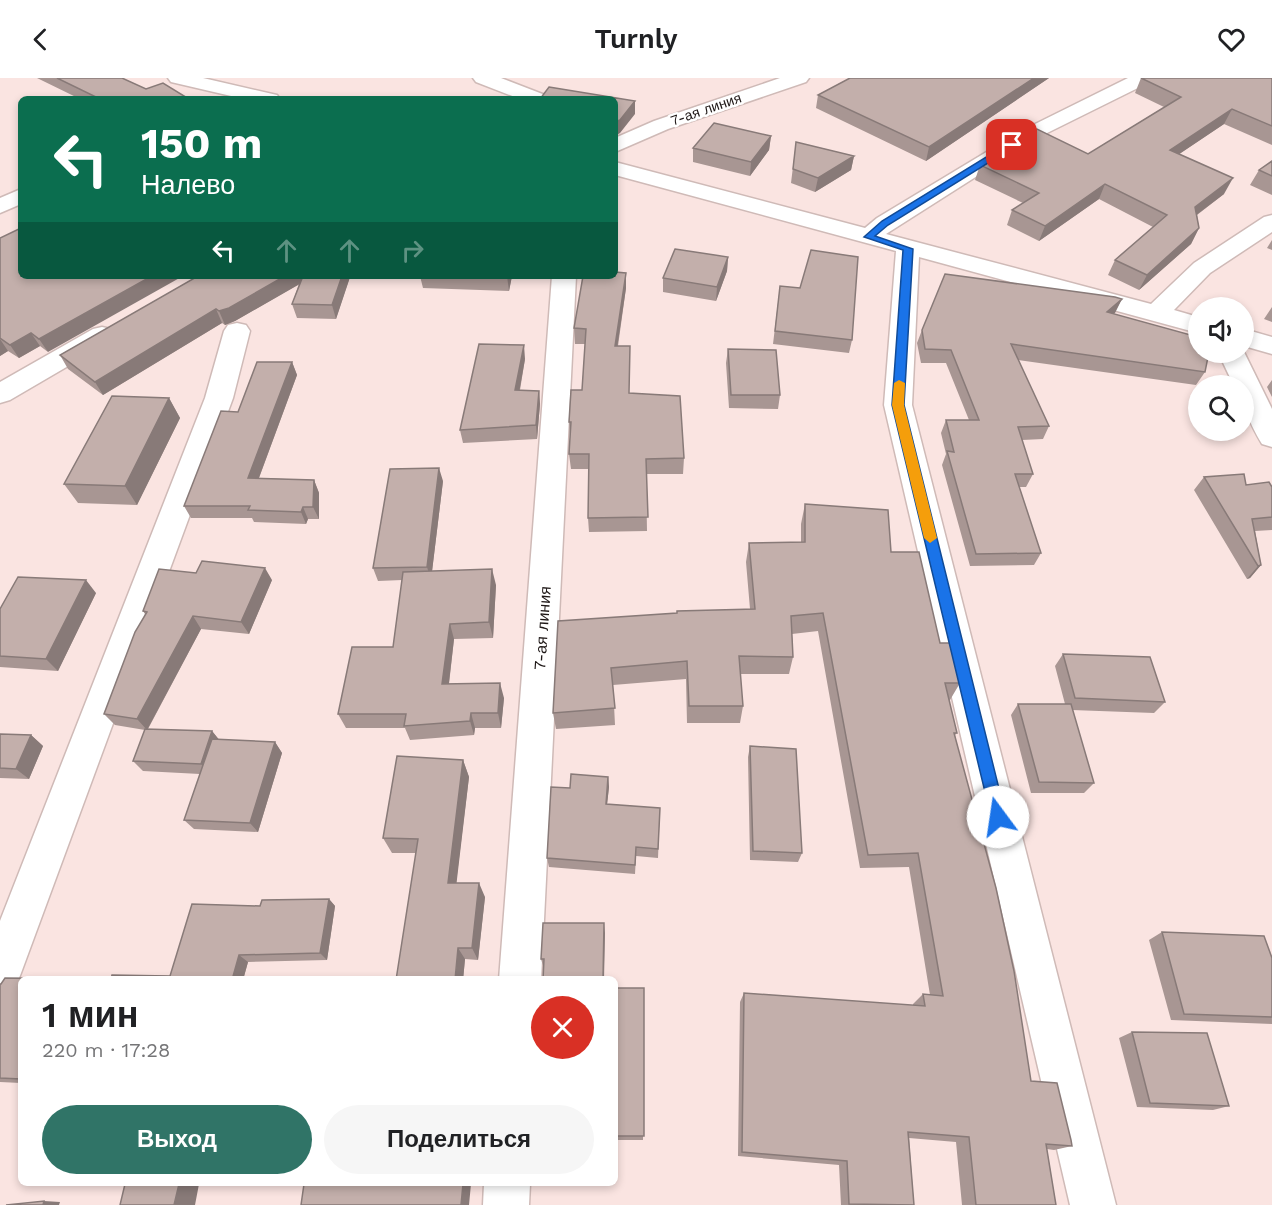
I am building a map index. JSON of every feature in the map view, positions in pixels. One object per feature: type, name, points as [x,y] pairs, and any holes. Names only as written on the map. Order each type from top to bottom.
[{"type":"street","points":[[178,78],[232,96]]},
{"type":"street","points":[[483,78],[542,94]]},
{"type":"street","name":"7-ая линия","points":[[618,145],[661,125],[799,78]]},
{"type":"street","points":[[868,237],[885,223],[1030,134],[1143,78]]},
{"type":"street","points":[[700,111],[713,86]]},
{"type":"street","points":[[618,169],[1188,323]]},
{"type":"street","points":[[0,206],[18,197]]},
{"type":"street","points":[[1155,315],[1202,268],[1272,222]]},
{"type":"street","points":[[908,249],[898,405],[1093,1205]]},
{"type":"street","name":"7-ая линия","points":[[520,976],[564,279]]},
{"type":"street","points":[[0,394],[123,323]]},
{"type":"street","points":[[0,973],[219,398],[237,331]]},
{"type":"street","points":[[1254,341],[1272,346]]},
{"type":"street","points":[[1236,363],[1272,437]]},
{"type":"street","points":[[506,1205],[507,1186]]},
{"type":"building","points":[[57,78],[122,78],[146,89],[163,83],[184,96],[94,96]]},
{"type":"building","points":[[850,78],[1034,78],[929,147],[818,95]]},
{"type":"building","points":[[1141,78],[1272,78],[1272,126],[1232,109],[1170,150],[1233,178],[1195,207],[1199,228],[1147,275],[1115,260],[1167,215],[1105,184],[1045,226],[1012,210],[1039,193],[980,165],[1037,129],[1088,154],[1181,97]]},
{"type":"building","points":[[549,87],[604,96],[542,96]]},
{"type":"building","points":[[618,98],[635,101],[618,121]]},
{"type":"building","points":[[714,123],[771,136],[751,162],[693,148]]},
{"type":"building","points":[[796,142],[854,156],[818,178],[793,169]]},
{"type":"building","points":[[1272,161],[1272,176],[1259,170]]},
{"type":"building","points":[[18,229],[18,279],[147,279],[39,339],[31,333],[10,345],[0,338],[0,238]]},
{"type":"building","points":[[675,249],[728,257],[717,287],[663,278]]},
{"type":"building","points":[[811,250],[858,257],[852,340],[775,331],[780,286],[800,288]]},
{"type":"building","points":[[618,272],[626,273],[615,346],[630,346],[629,393],[680,396],[684,458],[646,459],[648,517],[588,518],[589,454],[569,454],[571,390],[582,390],[586,329],[574,328],[582,279],[618,279]]},
{"type":"building","points":[[945,274],[1122,299],[1107,312],[1188,334],[1188,363],[1207,363],[1205,372],[1011,344],[1049,426],[1018,427],[1033,474],[1015,474],[1041,553],[976,554],[947,451],[954,452],[946,420],[979,420],[951,350],[925,349],[922,330]]},
{"type":"building","points":[[193,279],[280,279],[229,308],[219,311],[216,309],[95,382],[60,355]]},
{"type":"building","points":[[302,279],[341,279],[332,305],[292,304]]},
{"type":"building","points":[[479,344],[524,345],[515,390],[539,391],[536,425],[460,430]]},
{"type":"building","points":[[728,349],[776,350],[780,395],[731,395]]},
{"type":"building","points":[[257,362],[292,362],[248,478],[314,480],[313,507],[303,507],[301,512],[248,510],[250,506],[184,506],[221,411],[238,412]]},
{"type":"building","points":[[112,396],[169,398],[125,486],[64,484]]},
{"type":"building","points":[[439,468],[427,567],[373,568],[390,469]]},
{"type":"building","points":[[1244,474],[1246,485],[1269,482],[1272,487],[1272,517],[1252,519],[1261,565],[1258,566],[1204,477]]},
{"type":"building","points":[[805,504],[888,510],[891,552],[919,552],[940,643],[950,643],[960,683],[945,683],[957,733],[954,733],[996,888],[1014,971],[1031,1081],[1057,1083],[1071,1140],[1072,1146],[1046,1144],[1056,1205],[976,1205],[969,1137],[908,1132],[914,1205],[849,1204],[847,1161],[742,1152],[744,993],[925,1006],[923,994],[943,996],[918,853],[868,855],[823,613],[791,616],[793,657],[739,656],[743,706],[689,706],[687,661],[611,668],[615,708],[553,713],[558,621],[677,613],[677,611],[755,609],[749,543],[805,542]]},
{"type":"building","points":[[202,561],[265,568],[241,622],[193,616],[137,719],[104,714],[135,632],[147,612],[143,611],[159,569],[196,573]]},
{"type":"building","points":[[492,569],[489,622],[450,624],[442,684],[500,683],[498,713],[471,713],[470,721],[404,726],[406,714],[338,714],[352,647],[393,647],[403,572]]},
{"type":"building","points":[[18,577],[86,580],[46,659],[0,656],[0,609]]},
{"type":"building","points":[[1063,654],[1150,657],[1165,702],[1075,698]]},
{"type":"building","points":[[1018,704],[1071,704],[1094,783],[1039,782]]},
{"type":"building","points":[[145,729],[212,731],[201,764],[133,761]]},
{"type":"building","points":[[0,734],[31,735],[16,769],[0,768]]},
{"type":"building","points":[[212,739],[275,742],[250,823],[184,820]]},
{"type":"building","points":[[750,746],[796,749],[802,853],[753,851]]},
{"type":"building","points":[[397,756],[463,760],[448,883],[479,883],[472,948],[458,948],[455,976],[397,976],[418,839],[383,838]]},
{"type":"building","points":[[571,774],[608,777],[606,804],[660,808],[658,849],[636,847],[635,865],[547,858],[551,787],[570,788]]},
{"type":"building","points":[[329,899],[320,953],[239,955],[233,976],[170,976],[192,904],[260,906],[262,900]]},
{"type":"building","points":[[543,923],[604,923],[603,976],[543,976],[544,959],[541,959]]},
{"type":"building","points":[[1162,932],[1264,936],[1272,958],[1272,1017],[1184,1014]]},
{"type":"building","points":[[112,975],[170,976],[112,976]]},
{"type":"building","points":[[5,978],[18,978],[18,1079],[0,1078],[0,984]]},
{"type":"building","points":[[618,988],[644,988],[644,1136],[618,1136]]},
{"type":"building","points":[[1132,1032],[1207,1033],[1229,1106],[1150,1103]]},
{"type":"building","points":[[125,1186],[179,1186],[174,1205],[120,1205]]},
{"type":"building","points":[[304,1186],[463,1186],[461,1205],[301,1205]]},
{"type":"building","points":[[44,1201],[43,1205],[6,1205]]},
{"type":"slow traffic","points":[[899,383],[898,405],[930,538]]},
{"type":"route","points":[[998,817],[898,405],[908,249],[868,237],[885,223],[1012,145]]}]
